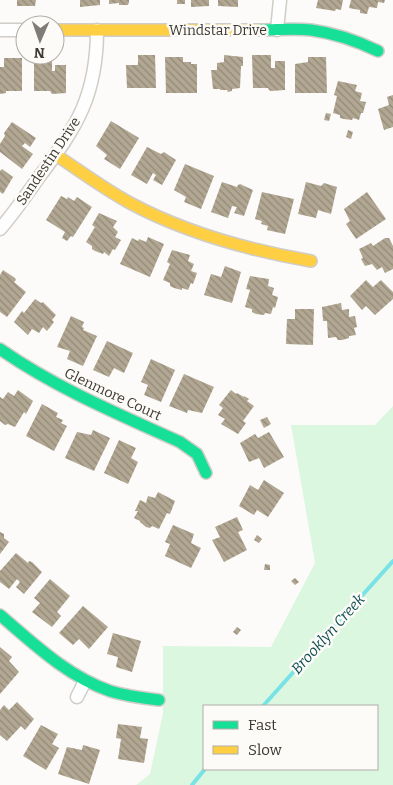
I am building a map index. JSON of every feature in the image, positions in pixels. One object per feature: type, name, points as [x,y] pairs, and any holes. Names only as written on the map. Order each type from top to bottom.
[{"type":"street","points":[[276,30],[280,0]]},
{"type":"street","points":[[0,30],[15,30]]},
{"type":"street","name":"Windstar Drive","points":[[65,30],[310,30],[352,39],[378,51]]},
{"type":"street","name":"Sandestin Drive","points":[[0,229],[74,129],[91,86],[96,64],[97,30]]},
{"type":"street","points":[[56,155],[105,188],[140,208],[176,224],[250,249],[311,261]]},
{"type":"street","name":"Glenmore Court","points":[[0,349],[36,374],[61,387],[180,442],[197,454],[206,473]]},
{"type":"street","points":[[0,614],[61,666],[85,681],[124,695],[159,700]]},
{"type":"street","points":[[77,697],[85,681]]},
{"type":"green space","points":[[393,406],[393,785],[136,785],[150,774],[163,713],[163,646],[271,647],[315,563],[291,425],[375,425]]},
{"type":"building","points":[[17,0],[36,0],[35,6],[17,6]]},
{"type":"building","points":[[80,0],[100,0],[100,5],[80,7]]},
{"type":"building","points":[[109,0],[129,0],[129,2],[128,5],[119,5],[119,3],[109,4]]},
{"type":"building","points":[[177,0],[185,0],[185,4],[177,4]]},
{"type":"building","points":[[191,0],[209,0],[209,6],[191,7]]},
{"type":"building","points":[[218,0],[238,0],[238,7],[218,6]]},
{"type":"building","points":[[318,0],[343,0],[341,10],[316,8]]},
{"type":"building","points":[[351,0],[385,0],[384,3],[378,2],[377,8],[369,7],[367,14],[360,13],[360,10],[349,8]]},
{"type":"building","points":[[138,55],[155,55],[156,88],[127,88],[126,65],[138,65]]},
{"type":"building","points":[[224,55],[243,57],[240,88],[232,89],[232,91],[228,92],[227,90],[213,89],[211,70],[217,70],[217,63],[224,62]]},
{"type":"building","points":[[252,55],[271,55],[271,68],[275,68],[275,61],[285,61],[285,90],[271,91],[268,88],[253,88]]},
{"type":"building","points":[[165,57],[183,57],[183,62],[197,64],[197,93],[166,93]]},
{"type":"building","points":[[308,57],[326,57],[327,93],[295,93],[295,64],[308,62]]},
{"type":"building","points":[[4,58],[15,58],[15,65],[22,65],[22,91],[6,91],[6,93],[0,94],[0,67],[4,67]]},
{"type":"building","points":[[34,65],[52,65],[52,71],[55,71],[55,65],[66,65],[66,93],[52,94],[50,91],[34,91]]},
{"type":"building","points":[[338,81],[357,85],[355,91],[362,93],[360,101],[366,102],[359,120],[340,118],[340,115],[333,113],[337,96],[334,95]]},
{"type":"building","points":[[393,95],[393,127],[384,130],[378,109],[389,105],[387,97]]},
{"type":"building","points":[[326,113],[331,114],[329,121],[324,120]]},
{"type":"building","points":[[111,121],[139,138],[120,169],[104,159],[107,155],[96,146]]},
{"type":"building","points":[[12,122],[36,138],[30,147],[25,143],[22,146],[33,154],[22,169],[0,152],[0,144],[5,136],[4,133]]},
{"type":"building","points":[[348,130],[353,132],[351,139],[346,137]]},
{"type":"building","points":[[147,147],[161,154],[164,152],[176,160],[162,185],[153,180],[156,175],[153,173],[147,184],[131,175]]},
{"type":"building","points":[[185,164],[214,176],[201,209],[184,202],[186,197],[174,190]]},
{"type":"building","points":[[2,169],[13,177],[3,194],[0,192],[0,171]]},
{"type":"building","points":[[222,182],[237,187],[240,184],[253,190],[244,216],[234,213],[237,207],[232,206],[228,218],[211,212]]},
{"type":"building","points":[[306,182],[321,186],[324,183],[337,187],[331,214],[318,210],[316,218],[298,214]]},
{"type":"building","points":[[262,192],[294,199],[285,234],[267,230],[268,226],[261,224],[262,221],[255,219]]},
{"type":"building","points":[[367,192],[386,219],[356,239],[346,224],[350,221],[344,209]]},
{"type":"building","points":[[61,196],[67,199],[68,197],[74,201],[77,197],[92,207],[73,237],[71,236],[67,241],[62,238],[65,232],[46,220]]},
{"type":"building","points":[[99,213],[117,221],[113,227],[118,232],[115,237],[121,240],[109,256],[104,252],[103,254],[95,251],[86,242],[95,227],[92,225]]},
{"type":"building","points":[[148,237],[164,244],[150,277],[120,264],[132,238],[146,242]]},
{"type":"building","points":[[385,238],[389,238],[393,246],[393,269],[385,273],[382,267],[377,270],[372,264],[365,266],[359,249],[371,243],[373,246]]},
{"type":"building","points":[[172,250],[190,255],[188,261],[194,264],[191,271],[197,273],[193,284],[191,283],[188,290],[174,288],[170,286],[170,283],[163,280],[170,264],[167,262]]},
{"type":"building","points":[[225,266],[241,272],[232,303],[204,295],[211,274],[221,277]]},
{"type":"building","points":[[3,270],[15,278],[14,282],[26,292],[7,317],[0,312],[0,275]]},
{"type":"building","points":[[250,276],[269,279],[268,286],[274,288],[272,295],[278,297],[271,314],[256,314],[252,312],[252,309],[245,307],[250,290],[246,289]]},
{"type":"building","points":[[366,280],[373,287],[381,280],[393,292],[393,299],[375,315],[366,306],[362,310],[350,296]]},
{"type":"building","points":[[35,299],[41,303],[43,302],[56,315],[52,320],[54,322],[47,331],[43,327],[39,333],[32,329],[28,335],[14,322],[22,311],[24,313]]},
{"type":"building","points":[[341,303],[342,310],[349,309],[349,317],[355,316],[357,327],[354,328],[356,335],[342,340],[338,340],[336,337],[328,338],[327,321],[323,321],[322,307]]},
{"type":"building","points":[[295,309],[314,309],[313,345],[286,344],[287,319],[295,319]]},
{"type":"building","points":[[71,316],[84,322],[83,330],[97,336],[83,366],[67,359],[70,351],[57,347]]},
{"type":"building","points":[[107,341],[133,353],[124,373],[114,368],[109,377],[93,370]]},
{"type":"building","points":[[151,359],[175,370],[161,402],[144,395],[148,385],[141,382]]},
{"type":"building","points":[[184,374],[214,387],[202,413],[188,410],[187,413],[169,406]]},
{"type":"building","points":[[18,390],[33,401],[26,414],[24,412],[15,427],[8,424],[5,425],[0,421],[0,397],[3,399],[8,392],[14,396]]},
{"type":"building","points":[[231,390],[249,399],[247,401],[254,406],[243,421],[246,423],[238,434],[221,424],[225,419],[218,415],[223,408],[219,405]]},
{"type":"building","points":[[42,404],[58,413],[56,417],[63,420],[61,423],[67,426],[54,451],[26,436]]},
{"type":"building","points":[[267,417],[271,424],[264,428],[260,420]]},
{"type":"building","points":[[93,430],[110,438],[94,471],[65,458],[77,432],[91,435]]},
{"type":"building","points":[[269,432],[284,457],[264,468],[259,458],[249,462],[240,443],[255,434],[258,438]]},
{"type":"building","points":[[119,440],[136,448],[131,458],[138,462],[128,484],[104,473]]},
{"type":"building","points":[[264,480],[284,493],[268,517],[257,510],[254,515],[239,506],[250,485],[258,490]]},
{"type":"building","points":[[158,492],[175,501],[170,514],[167,513],[159,529],[152,526],[150,528],[146,527],[134,518],[138,511],[135,511],[140,500],[146,503],[148,496],[155,498]]},
{"type":"building","points":[[237,517],[243,530],[238,532],[247,550],[224,562],[212,540],[220,537],[215,527]]},
{"type":"building","points":[[173,525],[194,534],[191,543],[201,548],[191,568],[165,556],[170,544],[165,542]]},
{"type":"building","points":[[0,532],[4,534],[4,538],[9,542],[0,554]]},
{"type":"building","points":[[257,535],[262,539],[259,543],[254,540]]},
{"type":"building","points":[[16,553],[28,563],[29,561],[32,562],[42,572],[24,594],[16,587],[20,582],[17,579],[9,589],[0,582],[0,571]]},
{"type":"building","points":[[265,564],[270,565],[270,570],[264,570]]},
{"type":"building","points":[[295,578],[299,582],[295,585],[291,581]]},
{"type":"building","points":[[50,579],[70,596],[57,612],[61,616],[52,627],[32,612],[40,603],[34,598]]},
{"type":"building","points":[[83,606],[108,627],[89,649],[79,639],[73,645],[59,633]]},
{"type":"building","points":[[237,627],[241,630],[237,635],[233,632]]},
{"type":"building","points":[[113,633],[141,641],[132,672],[116,667],[118,657],[107,654]]},
{"type":"building","points":[[0,647],[12,657],[9,661],[19,672],[0,694]]},
{"type":"building","points":[[17,702],[34,719],[25,730],[21,726],[7,741],[0,735],[0,710],[4,705],[9,710]]},
{"type":"building","points":[[118,724],[142,727],[140,738],[148,739],[144,763],[118,759],[121,739],[116,738]]},
{"type":"building","points":[[41,725],[58,734],[52,744],[59,748],[46,770],[23,756]]},
{"type":"building","points":[[83,745],[100,750],[89,784],[58,774],[67,747],[82,750]]},
{"type":"waterway","name":"Brooklyn Creek","points":[[264,705],[393,561]]},
{"type":"waterway","name":"Brooklyn Creek","points":[[192,785],[204,770]]},
{"type":"traffic: fast","points":[[260,30],[299,29],[320,31],[345,38],[378,51]]},
{"type":"traffic: fast","points":[[0,349],[65,388],[180,442],[197,454],[206,473]]},
{"type":"traffic: fast","points":[[0,615],[38,648],[79,677],[110,691],[128,696],[159,700]]},
{"type":"traffic: slow","points":[[65,30],[260,30]]},
{"type":"traffic: slow","points":[[56,155],[120,198],[151,214],[195,232],[241,246],[311,261]]}]
